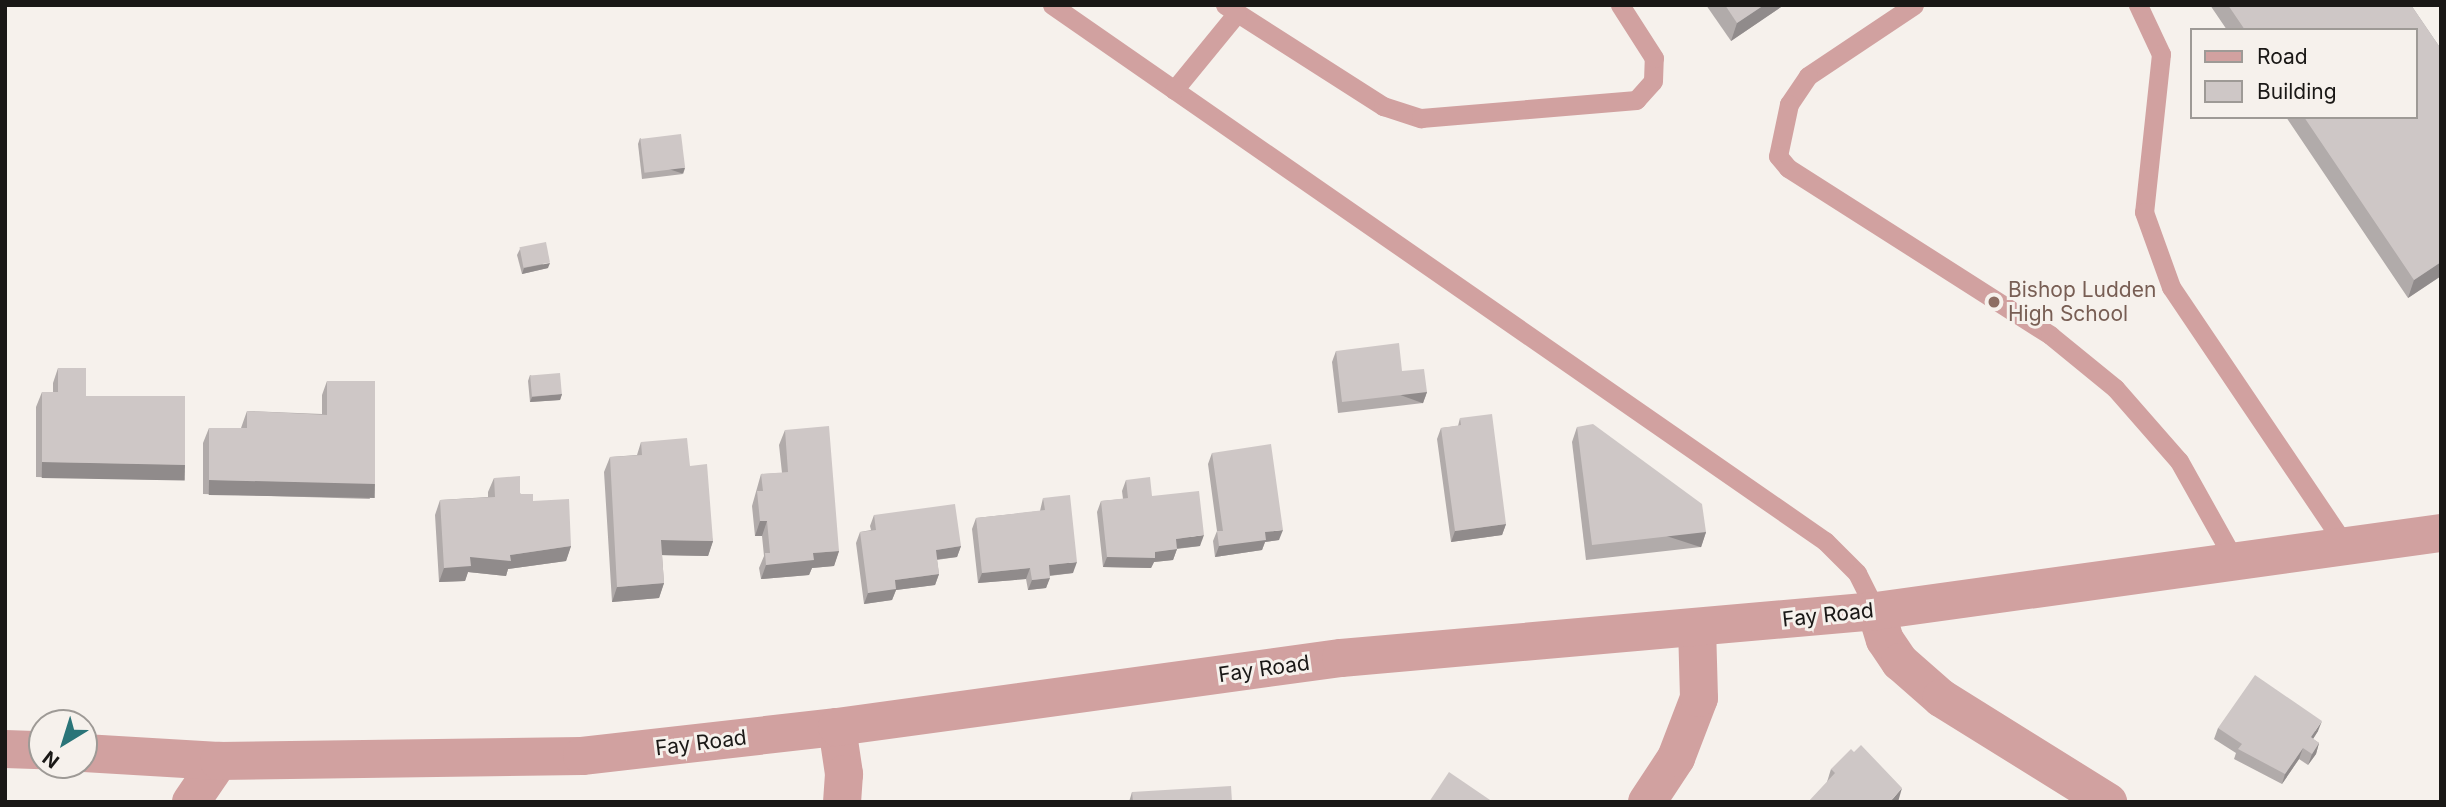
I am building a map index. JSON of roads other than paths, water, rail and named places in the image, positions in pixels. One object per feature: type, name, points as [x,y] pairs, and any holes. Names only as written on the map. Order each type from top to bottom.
[{"type":"street","name":"Fay Road","points":[[98,754],[219,761],[582,756],[837,727],[1341,658],[1876,611],[2441,533]]},
{"type":"street","points":[[1876,611],[1885,640],[1900,662],[1941,698],[2108,802]]},
{"type":"street","points":[[1647,802],[1675,758],[1699,698],[1697,628]]},
{"type":"street","points":[[837,727],[844,774],[842,802]]},
{"type":"street","points":[[5,749],[28,750]]},
{"type":"street","points":[[191,802],[219,761]]},
{"type":"lane","points":[[1052,5],[1825,541],[1857,573],[1876,611]]},
{"type":"lane","points":[[1174,90],[1231,9],[1383,106],[1421,118],[1636,100],[1653,81],[1654,58],[1620,5]]},
{"type":"lane","points":[[1914,5],[1808,76],[1790,104],[1778,156],[1788,168],[2050,335],[2115,388],[2179,461],[2235,561]]},
{"type":"lane","points":[[2138,5],[2161,54],[2144,212],[2171,287],[2346,546]]},
{"type":"place","name":"Bishop Ludden High School","points":[[1994,302]]}]
